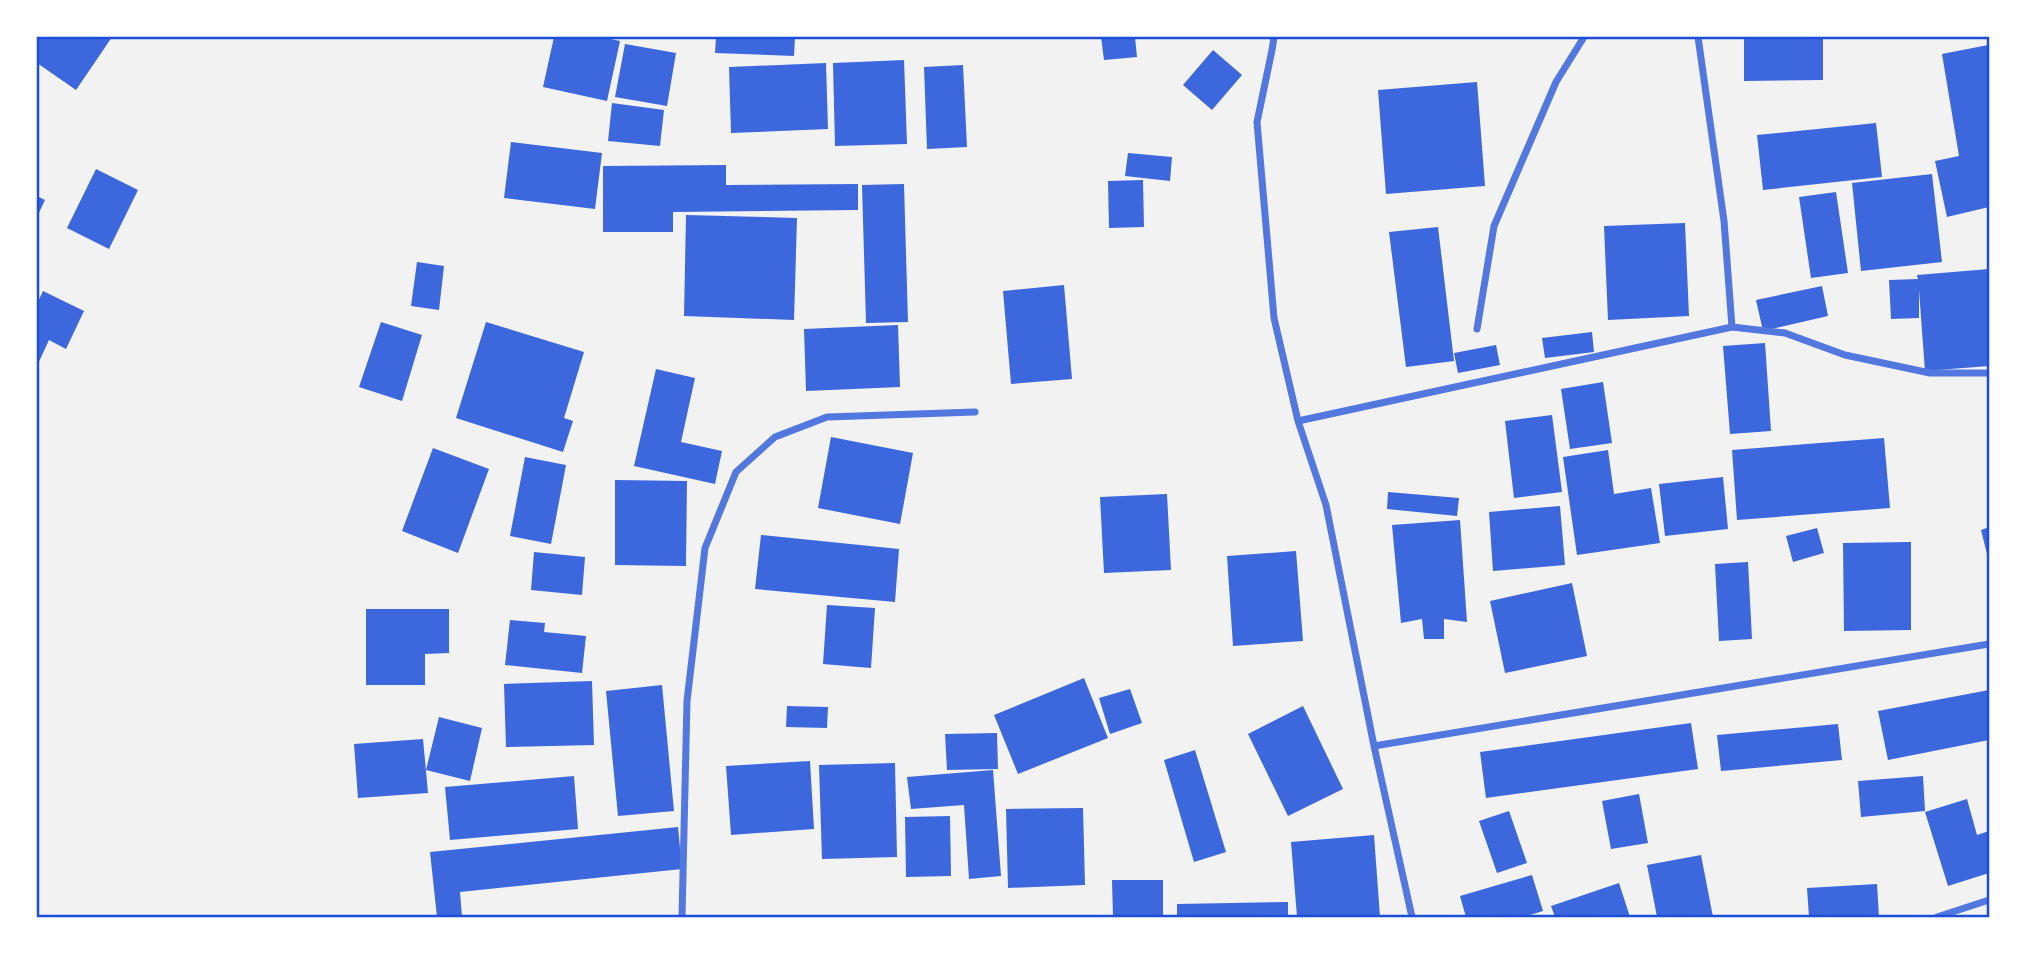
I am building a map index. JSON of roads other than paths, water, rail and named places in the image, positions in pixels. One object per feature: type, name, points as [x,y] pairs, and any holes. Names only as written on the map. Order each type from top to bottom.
[{"type":"street","points":[[1273,37],[1257,122],[1274,318],[1298,421],[1326,505],[1374,746],[1412,917]]},
{"type":"street","points":[[1477,329],[1494,226],[1556,82],[1584,37]]},
{"type":"street","points":[[1698,37],[1724,221],[1732,327]]},
{"type":"street","points":[[1298,421],[1732,327],[1785,333],[1845,355],[1930,373],[1989,373]]},
{"type":"street","points":[[681,917],[687,701],[705,548],[736,472],[775,437],[827,416],[975,412]]},
{"type":"street","points":[[1374,746],[1989,644]]},
{"type":"street","points":[[1937,917],[1989,900]]}]
